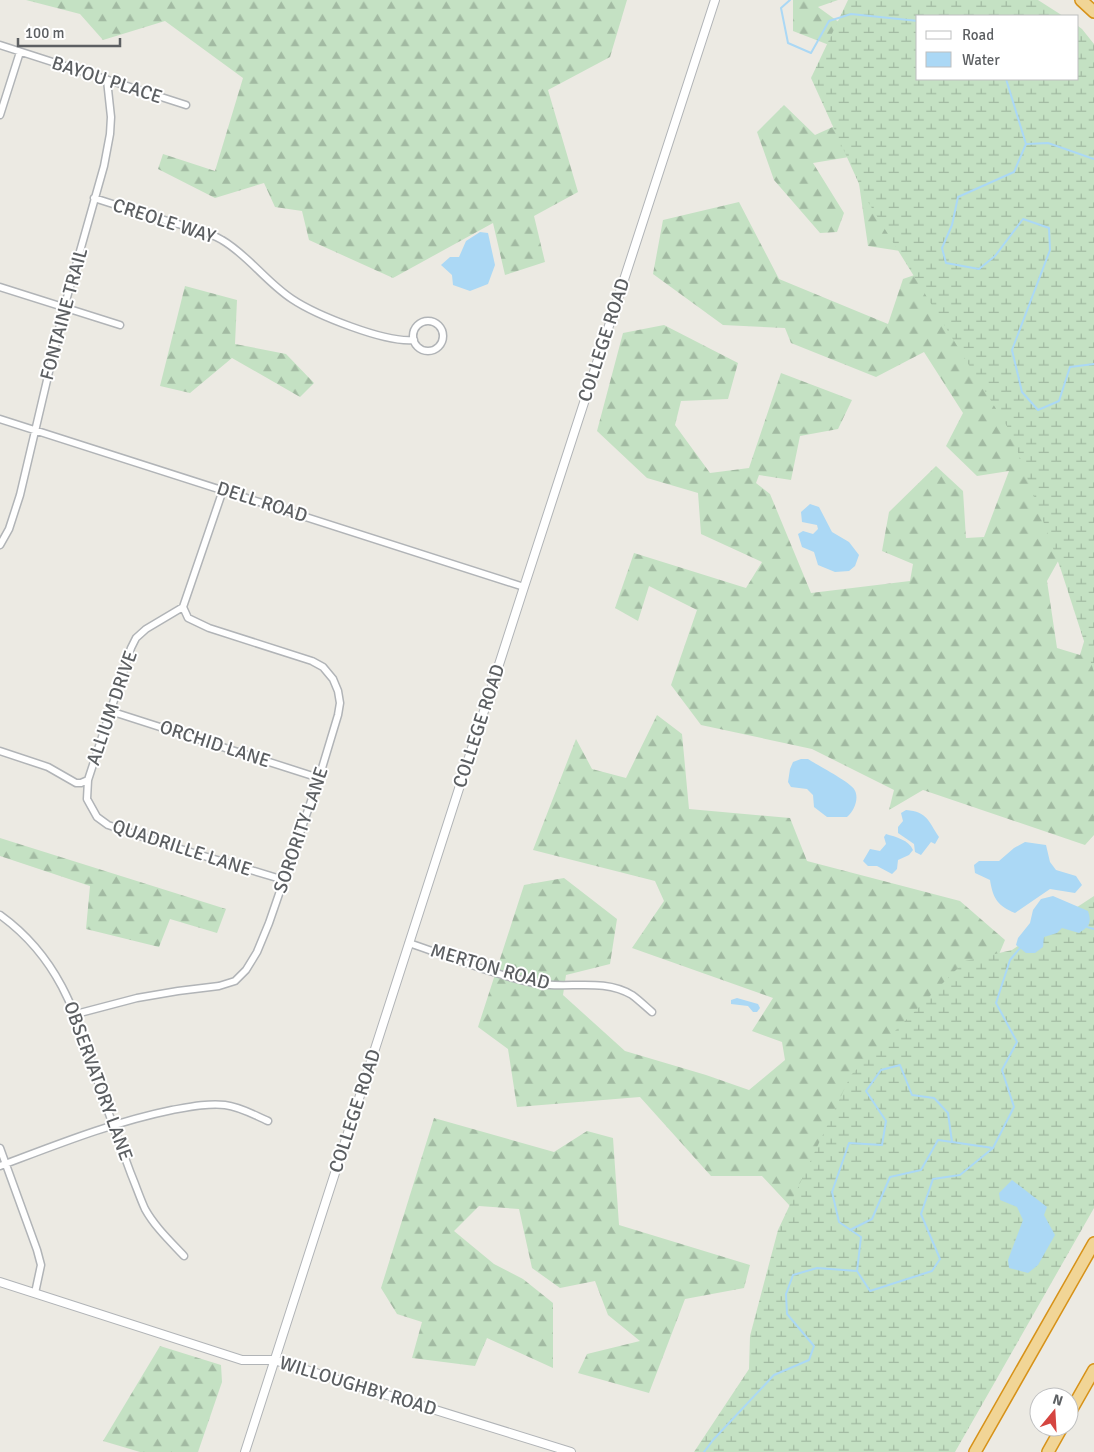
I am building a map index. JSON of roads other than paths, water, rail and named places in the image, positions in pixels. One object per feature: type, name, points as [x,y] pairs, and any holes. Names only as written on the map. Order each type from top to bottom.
[{"type":"highway","points":[[1081,0],[1094,12]]},
{"type":"highway","points":[[975,1452],[1094,1243]]},
{"type":"highway","points":[[1079,1396],[1094,1370]]},
{"type":"highway","points":[[1048,1452],[1056,1437]]},
{"type":"street","name":"COLLEGE ROAD","points":[[245,1452],[715,0]]},
{"type":"street","name":"BAYOU PLACE","points":[[0,45],[186,105]]},
{"type":"street","points":[[0,115],[20,52]]},
{"type":"street","name":"FONTAINE TRAIL","points":[[1,542],[15,514],[64,308],[104,166],[111,117],[107,80]]},
{"type":"street","name":"CREOLE WAY","points":[[94,198],[220,238],[239,252],[292,299],[335,321],[378,335],[405,341],[414,340]]},
{"type":"street","points":[[0,287],[120,325]]},
{"type":"street","name":"CREOLE WAY","points":[[425,321],[435,322],[442,329],[444,339],[439,348],[434,350],[427,351],[420,348],[414,340],[414,330],[420,323],[425,321]]},
{"type":"street","name":"DELL ROAD","points":[[0,419],[524,587]]},
{"type":"street","points":[[184,607],[223,490]]},
{"type":"street","name":"ALLIUM DRIVE","points":[[88,780],[136,638],[146,629],[184,607]]},
{"type":"street","name":"SORORITY LANE","points":[[76,1014],[136,998],[219,986],[235,981],[246,970],[257,952],[284,880],[319,778],[338,715],[340,704],[338,690],[333,679],[323,667],[312,661],[197,623],[188,618],[184,607]]},
{"type":"street","name":"ORCHID LANE","points":[[110,711],[319,778]]},
{"type":"street","points":[[0,751],[48,767],[76,783],[88,780]]},
{"type":"street","name":"QUADRILLE LANE","points":[[88,780],[87,799],[97,817],[108,824],[164,844],[284,880]]},
{"type":"street","name":"OBSERVATORY LANE","points":[[0,915],[18,929],[45,959],[58,978],[76,1014],[112,1126],[145,1209],[156,1225],[184,1256]]},
{"type":"street","name":"MERTON ROAD","points":[[409,943],[532,982],[561,986],[604,986],[620,990],[632,995],[652,1012]]},
{"type":"street","points":[[3,1165],[146,1115],[193,1106],[223,1105],[237,1108],[268,1121]]},
{"type":"street","points":[[0,1148],[3,1165],[37,1250],[41,1265],[35,1293]]},
{"type":"street","name":"WILLOUGHBY ROAD","points":[[0,1282],[242,1360],[274,1360],[571,1452]]},
{"type":"water","points":[[480,232],[488,233],[495,265],[488,284],[470,291],[453,285],[452,275],[441,265],[450,257],[459,257],[466,241]]},
{"type":"water","points":[[810,504],[819,507],[832,532],[849,542],[859,555],[855,566],[849,571],[835,572],[818,565],[814,552],[802,547],[798,534],[803,531],[813,534],[818,529],[817,525],[802,522],[801,512]]},
{"type":"water","points":[[808,759],[840,778],[854,789],[856,793],[855,804],[847,817],[827,817],[814,807],[813,795],[807,789],[791,787],[788,782],[790,769],[793,762]]},
{"type":"water","points":[[906,810],[919,813],[927,818],[939,837],[935,844],[931,842],[921,855],[915,852],[914,844],[898,833],[898,827],[903,821],[901,813]]},
{"type":"water","points":[[886,834],[905,841],[913,850],[909,855],[898,860],[897,869],[892,874],[877,866],[868,866],[863,861],[870,849],[880,851],[886,844],[884,837]]},
{"type":"water","points":[[1025,842],[1046,845],[1050,862],[1056,870],[1076,876],[1082,885],[1075,893],[1050,889],[1015,913],[1004,908],[997,901],[990,880],[975,873],[974,865],[979,861],[999,861],[1014,848]]},
{"type":"water","points":[[1053,896],[1088,911],[1089,924],[1079,933],[1062,928],[1057,933],[1044,937],[1043,947],[1035,953],[1026,953],[1016,945],[1018,938],[1030,923],[1033,910],[1041,899]]},
{"type":"water","points":[[737,998],[758,1004],[760,1008],[757,1012],[753,1012],[748,1006],[731,1004],[731,1000]]},
{"type":"water","points":[[1012,1180],[1047,1207],[1044,1215],[1055,1235],[1038,1265],[1028,1273],[1009,1268],[1008,1260],[1023,1220],[1017,1207],[1000,1200],[999,1193]]},
{"type":"waterway","points":[[790,0],[781,8],[788,43],[811,53],[829,21],[851,14],[916,21]]},
{"type":"waterway","points":[[1006,80],[1026,144],[1014,172],[958,197],[952,225],[942,248],[946,263],[979,269],[995,256],[1023,219],[1049,228],[1050,250],[1012,350],[1022,392],[1038,410],[1059,401],[1070,367],[1094,364]]},
{"type":"waterway","points":[[1027,144],[1048,143],[1094,159]]},
{"type":"waterway","points":[[1087,927],[1094,929]]},
{"type":"waterway","points":[[704,1452],[774,1375],[809,1360],[814,1346],[787,1314],[786,1294],[793,1275],[817,1268],[857,1271],[861,1237],[839,1222],[832,1192],[849,1143],[882,1145],[886,1121],[866,1091],[881,1070],[900,1065],[912,1095],[934,1098],[948,1113],[952,1142],[993,1148],[1014,1107],[1002,1070],[1017,1042],[996,1003],[1010,960],[1020,948]]},
{"type":"waterway","points":[[850,1230],[872,1219],[890,1177],[921,1170],[938,1140],[952,1142]]},
{"type":"waterway","points":[[857,1271],[870,1291],[932,1271],[940,1259],[921,1214],[933,1179],[960,1175],[993,1148]]}]
